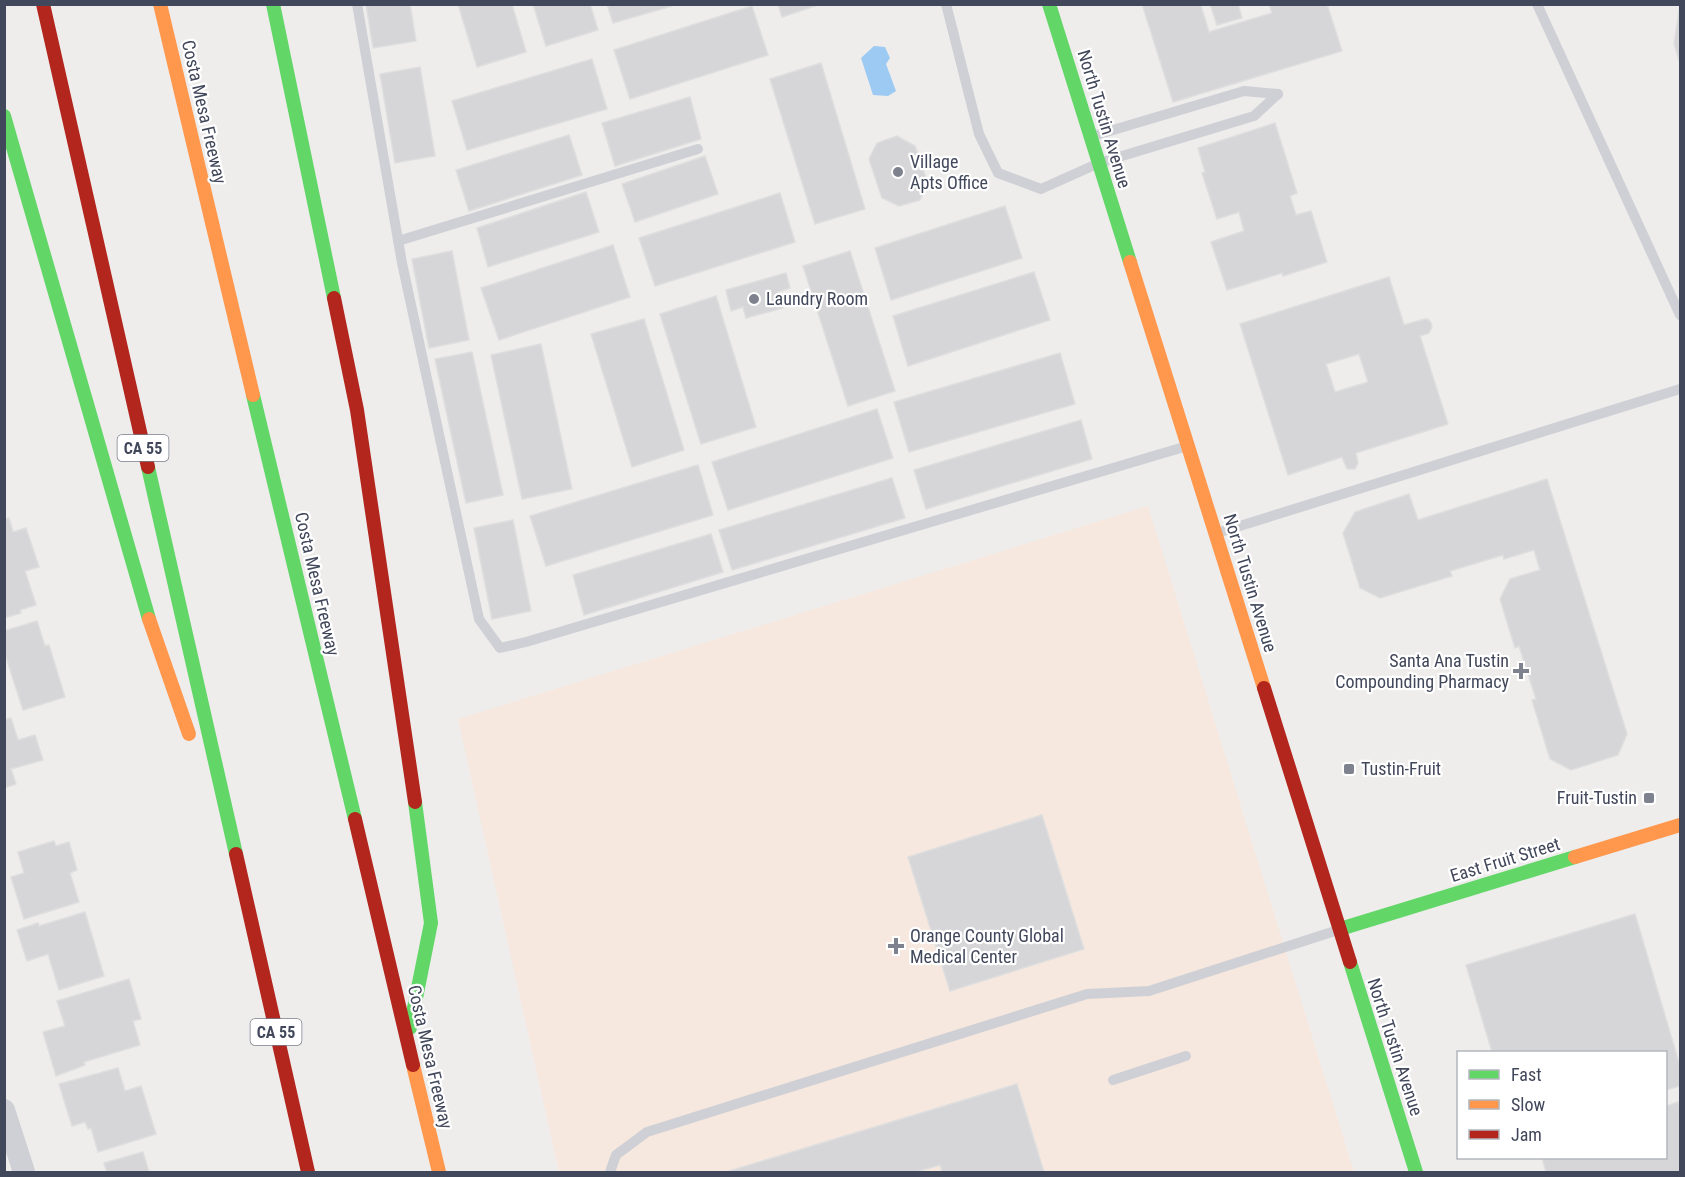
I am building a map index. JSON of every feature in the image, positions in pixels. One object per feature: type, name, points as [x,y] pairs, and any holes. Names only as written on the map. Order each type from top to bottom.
[{"type":"main road","name":"CA 55","points":[[43,4],[308,1173]]},
{"type":"main road","name":"Costa Mesa Freeway","points":[[160,4],[439,1173]]},
{"type":"main road","points":[[273,4],[357,410],[411,767],[431,923],[408,1039]]},
{"type":"main road","name":"North Tustin Avenue","points":[[1049,4],[1416,1173]]},
{"type":"main road","points":[[4,116],[148,615],[194,748]]},
{"type":"main road","points":[[205,781],[243,892]]},
{"type":"main road","name":"East Fruit Street","points":[[1340,929],[1680,825]]},
{"type":"street","points":[[4,1110],[24,1173]]},
{"type":"lane","points":[[357,4],[398,241],[479,620],[500,648],[1188,446]]},
{"type":"lane","points":[[946,4],[979,134],[998,173],[1041,189],[1099,163],[1254,116],[1278,94],[1244,91],[1090,136]]},
{"type":"lane","points":[[1537,4],[1680,315]]},
{"type":"lane","points":[[398,241],[698,149]]},
{"type":"lane","points":[[1215,534],[1680,389]]},
{"type":"lane","points":[[610,1173],[616,1155],[646,1132],[1087,994],[1149,991],[1340,929]]},
{"type":"lane","points":[[1113,1080],[1186,1056]]},
{"type":"shaded area","name":"Orange County Global Medical Center","points":[[1148,506],[1354,1172],[559,1172],[458,719]]},
{"type":"water","points":[[874,46],[885,47],[890,58],[886,64],[896,91],[888,96],[873,95],[861,58]]},
{"type":"building","points":[[366,4],[410,4],[416,41],[373,48]]},
{"type":"building","points":[[458,4],[512,4],[526,52],[477,67]]},
{"type":"building","points":[[533,4],[590,4],[598,30],[546,46]]},
{"type":"building","points":[[607,4],[672,4],[672,6],[613,23]]},
{"type":"building","points":[[778,4],[821,4],[782,17]]},
{"type":"building","points":[[1142,4],[1206,4],[1201,6],[1209,32],[1272,13],[1269,4],[1327,4],[1342,51],[1173,102]]},
{"type":"building","points":[[1210,4],[1238,4],[1242,18],[1217,25]]},
{"type":"building","points":[[1680,4],[1680,63],[1674,44]]},
{"type":"building","points":[[752,6],[768,55],[630,99],[614,50]]},
{"type":"building","points":[[592,59],[607,109],[467,150],[452,101]]},
{"type":"building","points":[[821,63],[865,209],[815,224],[770,79]]},
{"type":"building","points":[[420,67],[435,156],[395,163],[380,74]]},
{"type":"building","points":[[690,97],[701,139],[615,166],[602,123]]},
{"type":"building","points":[[1275,123],[1297,193],[1290,196],[1296,215],[1311,211],[1327,262],[1227,290],[1211,242],[1244,231],[1239,212],[1217,219],[1202,173],[1205,172],[1198,148]]},
{"type":"building","points":[[569,135],[582,175],[469,211],[456,170]]},
{"type":"building","name":"Village Apts Office","points":[[897,136],[915,146],[928,184],[920,200],[899,206],[882,198],[869,159],[877,143]]},
{"type":"building","points":[[705,156],[718,194],[635,222],[622,184]]},
{"type":"building","points":[[586,192],[599,232],[488,267],[477,228]]},
{"type":"building","points":[[780,193],[795,242],[655,286],[639,238]]},
{"type":"building","points":[[1005,206],[1022,258],[891,300],[875,248]]},
{"type":"building","points":[[613,245],[630,297],[499,340],[481,288]]},
{"type":"building","points":[[452,251],[469,340],[429,348],[412,259]]},
{"type":"building","points":[[850,251],[895,391],[848,406],[803,266]]},
{"type":"building","points":[[1034,272],[1050,320],[908,366],[893,316]]},
{"type":"building","name":"Laundry Room","points":[[786,273],[790,288],[778,292],[783,308],[746,318],[743,307],[731,311],[726,290]]},
{"type":"building","points":[[1389,277],[1404,325],[1425,319],[1431,323],[1429,333],[1420,336],[1448,424],[1356,453],[1358,463],[1355,469],[1347,469],[1342,457],[1288,475],[1240,324]],"holes":[[[1359,354],[1368,382],[1335,392],[1326,364]]]},
{"type":"building","points":[[716,296],[756,427],[701,444],[660,314]]},
{"type":"building","points":[[644,319],[684,450],[632,467],[591,334]]},
{"type":"building","points":[[541,344],[572,489],[522,499],[491,355]]},
{"type":"building","points":[[472,352],[503,495],[466,503],[435,359]]},
{"type":"building","points":[[1060,353],[1075,404],[909,452],[894,402]]},
{"type":"building","points":[[877,409],[893,458],[728,510],[712,462]]},
{"type":"building","points":[[1081,420],[1092,459],[926,509],[914,470]]},
{"type":"building","points":[[698,465],[713,515],[546,566],[530,516]]},
{"type":"building","points":[[892,478],[905,518],[732,570],[719,530]]},
{"type":"building","points":[[1547,479],[1627,734],[1618,755],[1571,770],[1550,759],[1532,700],[1536,699],[1519,646],[1515,648],[1500,599],[1510,579],[1540,570],[1534,550],[1504,559],[1503,555],[1450,571],[1452,576],[1380,598],[1360,588],[1343,533],[1355,512],[1409,494],[1418,520]]},
{"type":"building","points":[[9,518],[13,532],[26,528],[39,567],[25,571],[36,605],[4,618],[4,519]]},
{"type":"building","points":[[513,520],[531,611],[492,619],[474,528]]},
{"type":"building","points":[[711,534],[723,572],[584,615],[573,575]]},
{"type":"building","points":[[37,621],[45,646],[49,645],[65,697],[23,710],[4,651],[4,631]]},
{"type":"building","points":[[11,718],[18,740],[35,735],[43,760],[11,769],[16,784],[4,788],[4,720]]},
{"type":"building","points":[[1042,815],[1084,949],[950,991],[908,857]]},
{"type":"building","points":[[54,841],[56,846],[69,842],[77,870],[70,873],[79,902],[24,919],[11,877],[24,873],[18,852]]},
{"type":"building","points":[[85,912],[104,976],[59,990],[48,954],[27,961],[17,930]]},
{"type":"building","points":[[1635,914],[1680,1066],[1680,1086],[1667,1090],[1667,1051],[1492,1051],[1466,965]]},
{"type":"building","points":[[129,979],[141,1019],[133,1021],[140,1045],[84,1062],[85,1065],[56,1076],[43,1032],[65,1026],[57,1001]]},
{"type":"building","points":[[118,1068],[125,1091],[141,1086],[156,1134],[98,1152],[91,1128],[88,1129],[85,1122],[72,1126],[59,1084]]},
{"type":"building","points":[[1017,1084],[1044,1172],[942,1172],[940,1165],[916,1172],[726,1172]]},
{"type":"building","points":[[1678,1102],[1680,1109],[1680,1172],[1546,1172],[1542,1159],[1667,1159],[1667,1106]]},
{"type":"building","points":[[143,1152],[149,1172],[107,1172],[104,1163]]},
{"type":"traffic: fast","points":[[273,4],[334,298]]},
{"type":"traffic: fast","points":[[1049,4],[1130,262]]},
{"type":"traffic: fast","points":[[4,116],[149,619]]},
{"type":"traffic: fast","points":[[253,395],[355,819]]},
{"type":"traffic: fast","points":[[148,467],[236,854]]},
{"type":"traffic: fast","points":[[410,1028],[431,923],[415,802]]},
{"type":"traffic: fast","points":[[1340,929],[1575,857]]},
{"type":"traffic: fast","points":[[1350,962],[1416,1172]]},
{"type":"traffic: slow","points":[[160,4],[253,395]]},
{"type":"traffic: slow","points":[[1130,262],[1264,688]]},
{"type":"traffic: slow","points":[[149,619],[189,734]]},
{"type":"traffic: slow","points":[[1575,857],[1680,825]]},
{"type":"traffic: slow","points":[[413,1065],[439,1172]]},
{"type":"traffic: jam","points":[[43,4],[148,467]]},
{"type":"traffic: jam","points":[[334,298],[357,410],[415,802]]},
{"type":"traffic: jam","points":[[1264,688],[1350,962]]},
{"type":"traffic: jam","points":[[355,819],[413,1065]]},
{"type":"traffic: jam","points":[[236,854],[308,1172]]},
{"type":"place","name":"Village Apts Office","points":[[898,172]]},
{"type":"place","name":"Laundry Room","points":[[754,299]]},
{"type":"place","name":"Santa Ana Tustin Compounding Pharmacy","points":[[1521,671]]},
{"type":"place","name":"Tustin-Fruit","points":[[1349,769]]},
{"type":"place","name":"Fruit-Tustin","points":[[1649,798]]},
{"type":"place","name":"Orange County Global Medical Center","points":[[896,946]]}]
